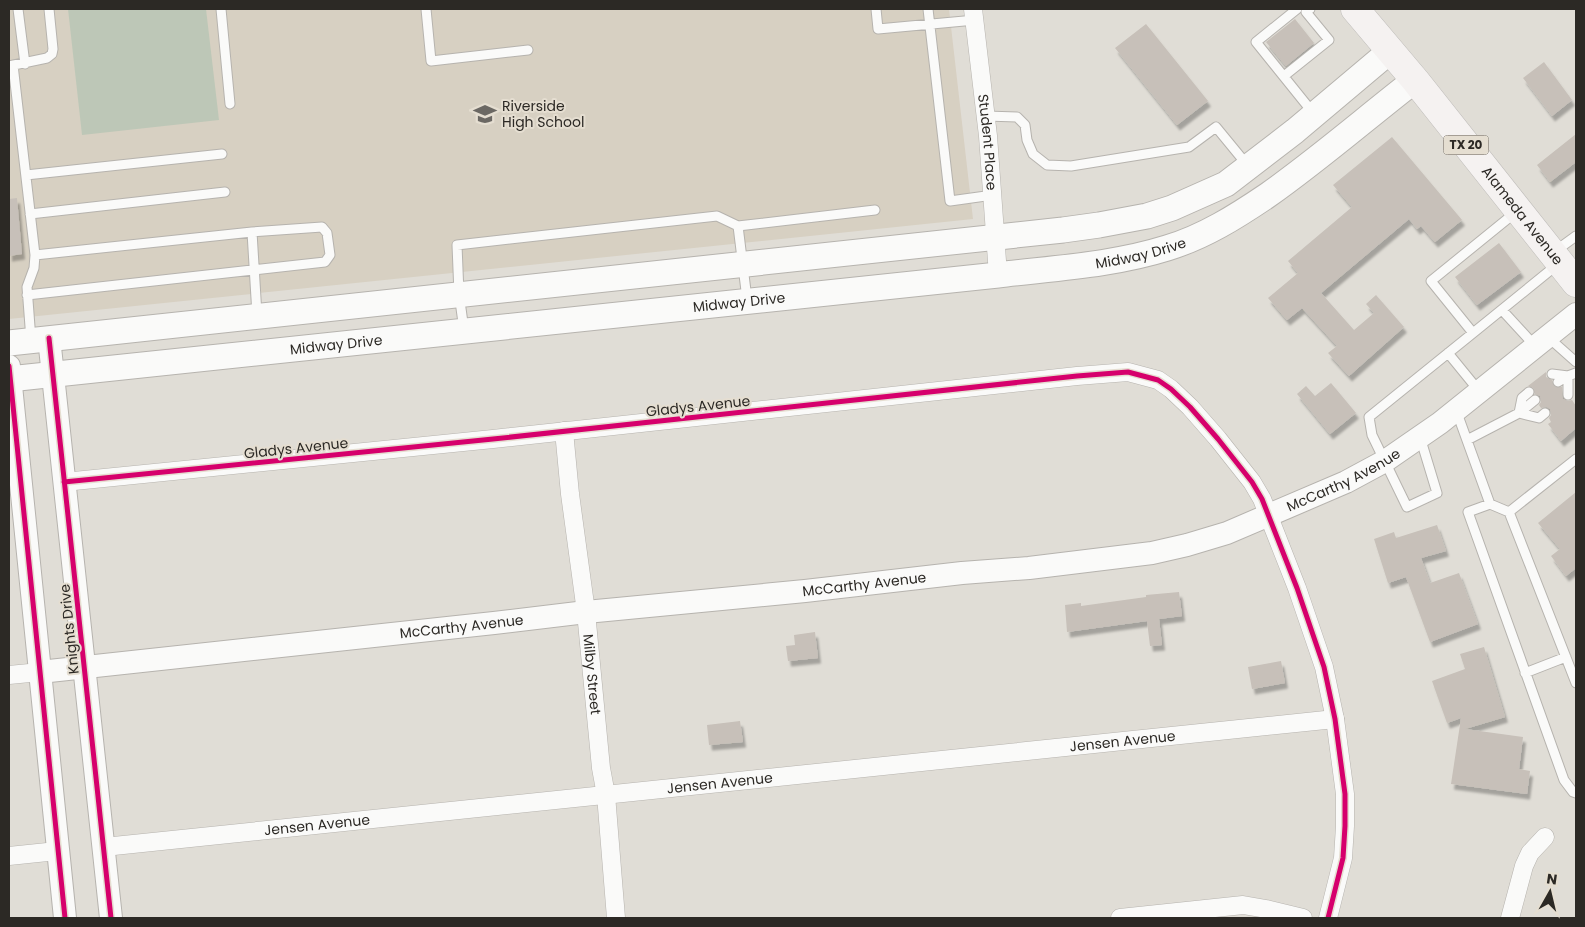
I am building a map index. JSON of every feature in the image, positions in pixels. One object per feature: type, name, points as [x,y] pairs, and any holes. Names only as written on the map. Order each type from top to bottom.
[{"type":"main road","name":"Alameda Avenue","points":[[1355,9],[1415,80],[1563,266]]},
{"type":"main road","points":[[30,340],[1098,225],[1147,216],[1201,196],[1226,184],[1390,51]]},
{"type":"main road","name":"Midway Drive","points":[[9,374],[53,374],[998,275],[1132,258],[1169,248],[1207,232],[1245,210],[1291,178],[1415,80]]},
{"type":"street","name":"Student Place","points":[[974,14],[986,116],[998,275]]},
{"type":"street","name":"McCarthy Avenue","points":[[40,672],[475,626],[586,612],[805,592],[1152,553],[1187,545],[1227,533],[1346,482],[1385,461],[1480,392],[1576,314]]},
{"type":"street","name":"Knights Drive","points":[[30,340],[53,374],[111,918]]},
{"type":"street","name":"Gladys Avenue","points":[[64,482],[242,465],[1077,376],[1128,372],[1158,380],[1171,389],[1190,407],[1252,482],[1269,515],[1324,667],[1335,719],[1346,826],[1341,864],[1328,918]]},
{"type":"street","points":[[9,374],[14,488],[40,672],[65,918]]},
{"type":"street","name":"Milby Street","points":[[564,431],[570,494],[586,612],[601,768],[606,795],[616,918]]},
{"type":"street","points":[[9,675],[40,672]]},
{"type":"street","name":"Jensen Avenue","points":[[104,847],[1335,719]]},
{"type":"street","points":[[1510,918],[1524,866],[1530,853],[1545,837]]},
{"type":"street","points":[[9,856],[57,851]]},
{"type":"street","points":[[1120,918],[1243,905],[1303,918]]},
{"type":"lane","points":[[18,9],[25,64]]},
{"type":"lane","points":[[30,340],[27,287],[35,263],[35,254],[11,65],[25,64],[47,58],[52,54],[48,9]]},
{"type":"lane","points":[[221,9],[230,104]]},
{"type":"lane","points":[[426,9],[431,61],[528,50]]},
{"type":"lane","points":[[876,9],[878,29],[930,24],[974,14]]},
{"type":"lane","points":[[928,9],[950,201],[993,195]]},
{"type":"lane","points":[[1284,76],[1328,40],[1304,10],[1256,42],[1314,114]]},
{"type":"lane","points":[[986,116],[1017,117],[1025,126],[1027,140],[1033,154],[1047,165],[1071,166],[1188,146],[1216,127],[1249,166]]},
{"type":"lane","points":[[26,175],[222,154]]},
{"type":"lane","points":[[30,214],[225,192]]},
{"type":"lane","points":[[464,331],[459,294],[457,246],[717,216],[738,226],[875,210]]},
{"type":"lane","points":[[1473,334],[1431,281],[1518,210]]},
{"type":"lane","points":[[738,226],[744,263],[747,301]]},
{"type":"lane","points":[[27,295],[325,262],[330,255],[330,243],[327,233],[322,227],[252,232],[35,254]]},
{"type":"lane","points":[[252,232],[257,315]]},
{"type":"lane","points":[[1420,436],[1437,494],[1407,507],[1372,435],[1369,417],[1502,310],[1563,266],[1576,236]]},
{"type":"lane","points":[[1502,310],[1542,342],[1576,362]]},
{"type":"lane","points":[[1448,353],[1480,392]]},
{"type":"lane","points":[[1552,374],[1572,374]]},
{"type":"lane","points":[[1558,382],[1572,374]]},
{"type":"lane","points":[[1568,395],[1572,374]]},
{"type":"lane","points":[[1519,412],[1522,398],[1529,392]]},
{"type":"lane","points":[[1467,440],[1519,412],[1535,400]]},
{"type":"lane","points":[[1456,410],[1490,504]]},
{"type":"lane","points":[[1519,412],[1539,418],[1545,413]]},
{"type":"lane","points":[[1509,512],[1576,459]]},
{"type":"lane","points":[[1576,683],[1509,512],[1490,504],[1468,512],[1564,780],[1573,792],[1576,793]]},
{"type":"lane","points":[[1525,673],[1566,657]]},
{"type":"shaded area","name":"Riverside High School","points":[[9,9],[949,9],[973,219],[9,319]]},
{"type":"green space","points":[[68,9],[206,9],[219,120],[82,135]]},
{"type":"building","points":[[1295,19],[1314,43],[1286,66],[1266,42]]},
{"type":"building","points":[[1146,24],[1208,101],[1177,125],[1115,48]]},
{"type":"building","points":[[1544,62],[1572,100],[1552,116],[1523,78]]},
{"type":"building","points":[[1576,134],[1576,162],[1550,182],[1537,165]]},
{"type":"building","points":[[1392,137],[1462,220],[1435,242],[1421,226],[1417,229],[1409,219],[1321,293],[1354,330],[1374,313],[1366,304],[1376,295],[1404,327],[1349,376],[1328,353],[1337,346],[1302,308],[1287,320],[1268,298],[1298,273],[1288,261],[1352,207],[1333,185]]},
{"type":"building","points":[[17,198],[22,254],[9,256],[9,199]]},
{"type":"building","points":[[1499,243],[1521,272],[1477,305],[1455,277]]},
{"type":"building","points":[[1546,372],[1546,377],[1552,380],[1555,387],[1562,387],[1563,399],[1572,400],[1576,406],[1576,428],[1561,441],[1548,424],[1551,422],[1549,418],[1551,415],[1550,409],[1547,407],[1541,408],[1539,405],[1541,402],[1540,396],[1535,394],[1533,388],[1528,386]]},
{"type":"building","points":[[1331,383],[1356,413],[1330,434],[1297,394],[1306,386],[1315,396]]},
{"type":"building","points":[[1576,492],[1576,568],[1566,576],[1551,556],[1560,549],[1538,523]]},
{"type":"building","points":[[1437,525],[1446,551],[1421,558],[1430,583],[1459,573],[1478,624],[1430,642],[1406,577],[1388,583],[1374,539],[1394,532],[1396,538]]},
{"type":"building","points":[[1179,592],[1182,616],[1159,619],[1162,645],[1150,646],[1147,621],[1067,632],[1065,605],[1081,603],[1081,606],[1146,597],[1146,595]]},
{"type":"building","points":[[815,632],[818,658],[788,661],[786,646],[795,645],[794,635]]},
{"type":"building","points":[[1484,647],[1505,717],[1465,729],[1523,737],[1519,769],[1530,771],[1527,794],[1451,784],[1461,718],[1447,723],[1432,681],[1465,669],[1460,654]]},
{"type":"building","points":[[1281,661],[1285,683],[1252,689],[1248,667]]},
{"type":"building","points":[[740,721],[743,742],[709,745],[707,725]]},
{"type":"cycle path","points":[[49,338],[111,918]]},
{"type":"cycle path","points":[[9,366],[65,918]]},
{"type":"cycle path","points":[[64,482],[493,439],[1077,376],[1128,372],[1158,380],[1171,389],[1190,407],[1218,439],[1252,482],[1262,499],[1297,588],[1324,667],[1335,719],[1345,794],[1343,858],[1328,918]]},
{"type":"place","name":"Riverside High School","points":[[485,114]]}]
